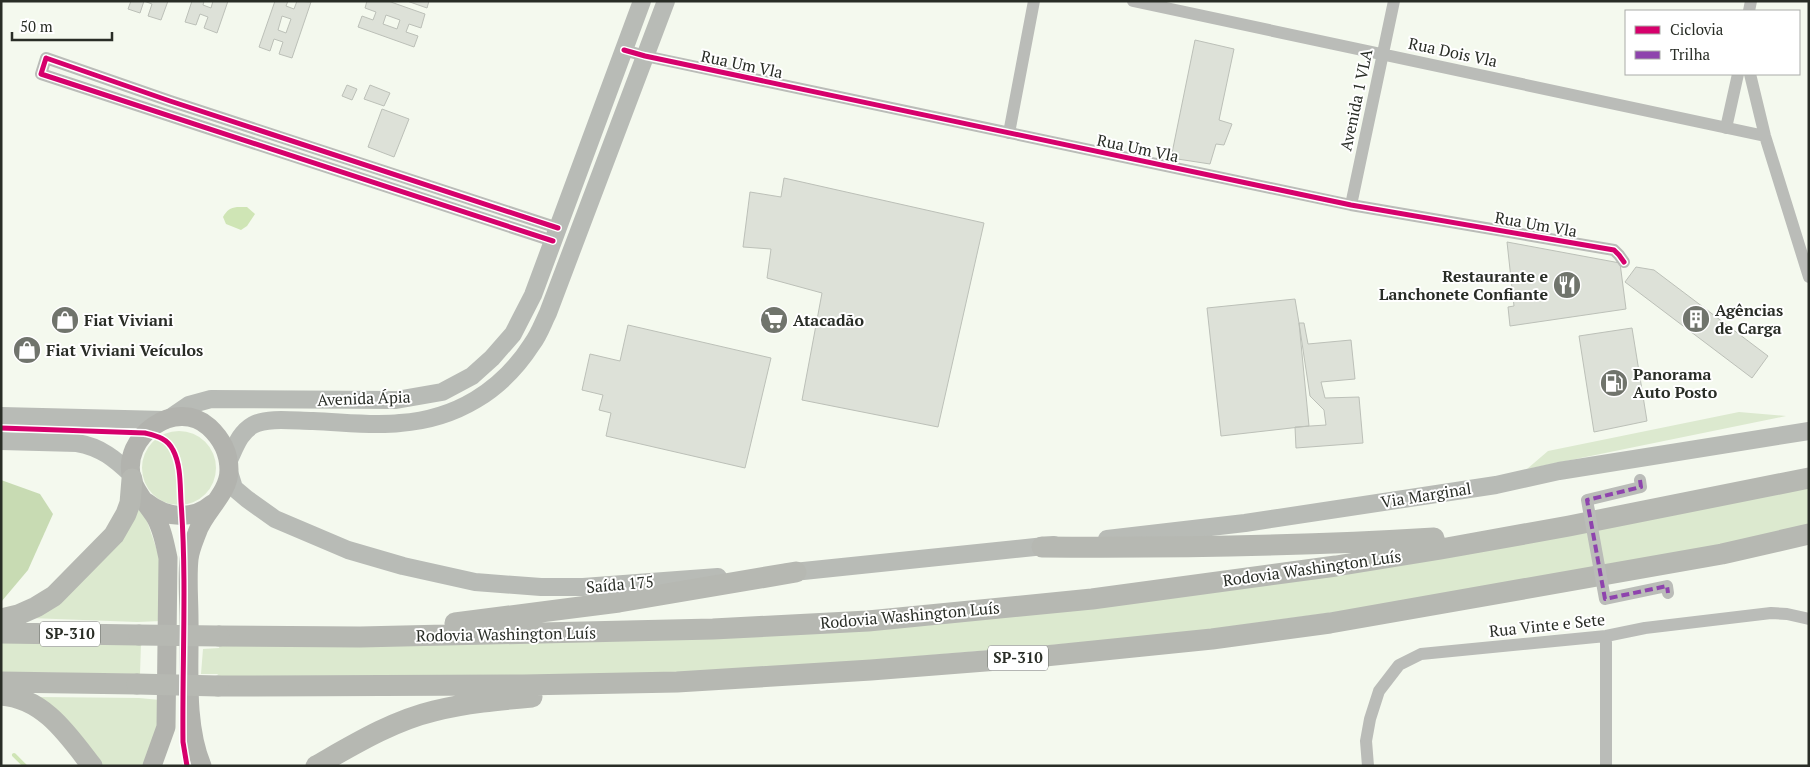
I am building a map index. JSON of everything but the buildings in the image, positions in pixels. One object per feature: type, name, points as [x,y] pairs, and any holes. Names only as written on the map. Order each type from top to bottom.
[{"type":"highway","points":[[1,619],[18,615],[54,596],[114,535],[130,503],[132,477]]},
{"type":"highway","name":"Rodovia Washington Luís","points":[[1,633],[360,637],[713,629],[868,621],[1092,599],[1355,563],[1544,531],[1809,478]]},
{"type":"highway","points":[[1042,547],[1262,546],[1349,543],[1544,531]]},
{"type":"highway","name":"SP-310","points":[[1,682],[218,686],[523,685],[677,682],[957,664],[1222,638],[1330,623],[1722,554],[1809,534]]},
{"type":"highway","points":[[360,637],[618,602],[796,572]]},
{"type":"highway","points":[[316,766],[396,724],[432,711],[472,703],[677,682]]},
{"type":"highway","points":[[1,695],[24,700],[40,708],[65,732],[92,766]]},
{"type":"main road","name":"Avenida Ápia","points":[[167,419],[189,405],[211,399],[396,400],[442,392],[472,376],[492,358],[513,334],[534,295],[642,1]]},
{"type":"main road","name":"Avenida Ápia","points":[[229,467],[242,433],[254,424],[277,420],[399,423],[427,420],[455,411],[488,393],[510,371],[533,344],[548,313],[666,1]]},
{"type":"main road","points":[[1,416],[188,418],[206,424],[219,436],[228,453],[229,467],[226,486],[199,526],[189,558],[191,727],[200,760]]},
{"type":"main road","points":[[132,477],[131,459],[138,440],[152,426],[167,419]]},
{"type":"main road","name":"Via Marginal","points":[[1042,547],[1245,523],[1496,485],[1558,471],[1809,431]]},
{"type":"main road","points":[[1,441],[77,443],[88,445],[108,454],[132,477],[143,499],[155,516],[168,558],[166,727],[152,766]]},
{"type":"main road","name":"Saída 175","points":[[229,467],[234,488],[247,499],[283,522],[348,550],[403,566],[475,582],[542,587],[583,587],[796,572],[1042,547]]},
{"type":"main road","points":[[143,499],[156,510],[172,516],[189,516],[205,509],[218,498]]},
{"type":"street","points":[[1009,133],[1034,1]]},
{"type":"street","name":"Rua Dois Vla","points":[[1133,1],[1765,136]]},
{"type":"street","name":"Avenida 1 VLA","points":[[1351,205],[1394,1]]},
{"type":"street","name":"Rua Um Vla","points":[[624,50],[1351,205],[1614,250],[1624,262]]},
{"type":"street","points":[[46,58],[170,101],[556,234],[41,74],[46,58]]},
{"type":"street","points":[[1726,128],[1738,75]]},
{"type":"street","points":[[1750,75],[1765,136],[1809,277]]},
{"type":"street","points":[[1640,480],[1641,487],[1587,500],[1605,598],[1667,586],[1668,593]]},
{"type":"street","name":"Rua Vinte e Sete","points":[[1368,766],[1366,741],[1379,691],[1399,666],[1421,654],[1606,636],[1646,628],[1771,613],[1787,614],[1809,619]]},
{"type":"street","points":[[1606,636],[1606,766]]},
{"type":"shaded area","points":[[237,207],[247,207],[255,214],[247,226],[241,230],[226,224],[223,217],[229,210]]},
{"type":"shaded area","points":[[1739,412],[1786,416],[1527,469],[1548,451]]},
{"type":"shaded area","points":[[179,431],[200,437],[210,447],[216,468],[210,489],[200,499],[179,505],[158,499],[148,489],[142,468],[148,447],[158,437]]},
{"type":"shaded area","points":[[1,480],[40,494],[53,514],[28,570],[1,602]]},
{"type":"shaded area","points":[[1809,485],[1809,526],[1638,561],[1387,605],[1168,635],[791,667],[616,675],[220,676],[217,674],[201,674],[203,649],[219,648],[220,645],[885,628]]},
{"type":"shaded area","points":[[137,502],[147,521],[161,562],[162,621],[137,622],[29,618]]},
{"type":"shaded area","points":[[1,641],[141,643],[140,674],[1,672]]},
{"type":"shaded area","points":[[39,697],[160,700],[158,730],[143,766],[101,766]]},
{"type":"waterway","points":[[14,755],[25,766]]},
{"type":"marked path","points":[[1640,480],[1641,487],[1587,500],[1605,599],[1667,586],[1668,593]]},
{"type":"cycle path","points":[[624,50],[1351,205],[1614,250],[1624,262]]},
{"type":"cycle path","points":[[553,241],[41,74],[46,58],[170,101],[558,228]]},
{"type":"cycle path","points":[[1,428],[145,433],[165,440],[171,446],[176,456],[180,475],[183,532],[183,742],[187,766]]},
{"type":"place","name":"Restaurante e Lanchonete Confiante","points":[[1567,285]]},
{"type":"place","name":"Agências de Carga","points":[[1696,319]]},
{"type":"place","name":"Fiat Viviani","points":[[65,320]]},
{"type":"place","name":"Atacadão","points":[[774,320]]},
{"type":"place","name":"Fiat Viviani Veículos","points":[[27,350]]},
{"type":"place","name":"Panorama Auto Posto","points":[[1614,383]]}]
